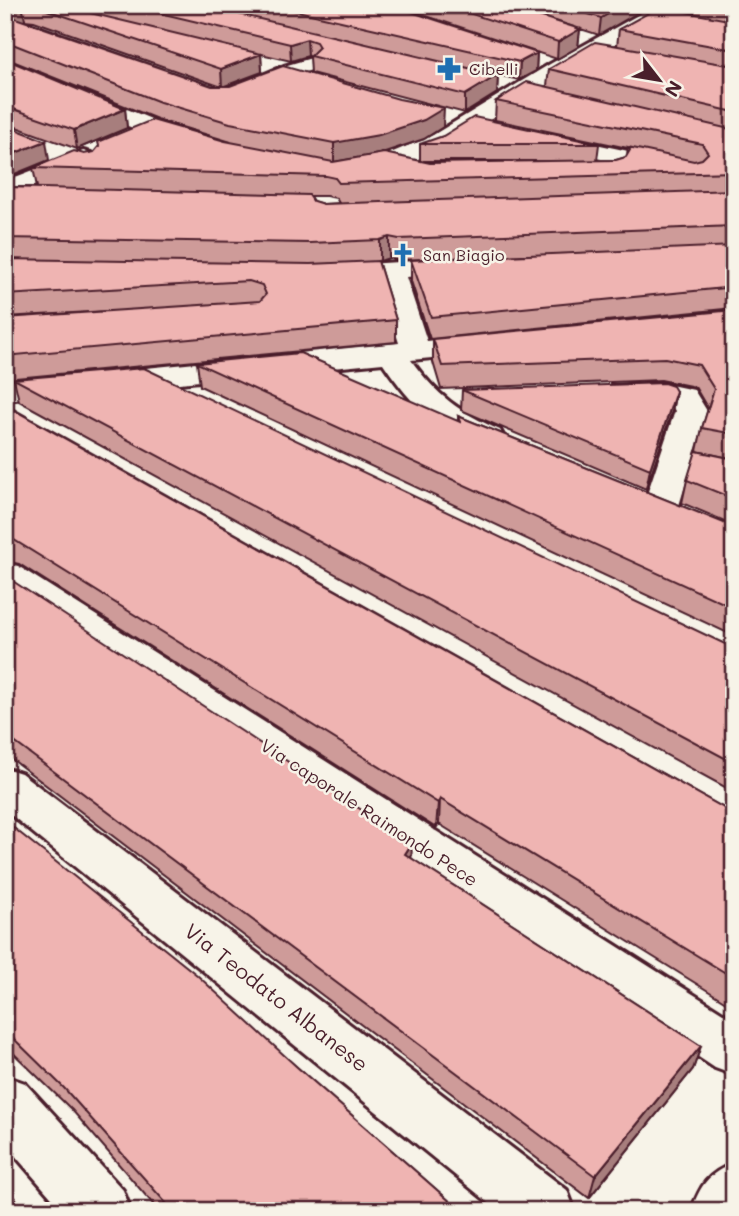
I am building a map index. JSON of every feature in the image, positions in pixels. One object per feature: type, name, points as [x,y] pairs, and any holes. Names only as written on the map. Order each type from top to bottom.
[{"type":"street","points":[[333,177],[433,146],[596,47],[668,13]]},
{"type":"street","points":[[316,41],[381,57]]},
{"type":"street","points":[[222,97],[246,89],[279,69],[356,51]]},
{"type":"street","points":[[535,62],[559,69]]},
{"type":"street","points":[[5,65],[153,128],[215,147]]},
{"type":"street","points":[[279,69],[320,85]]},
{"type":"street","points":[[496,84],[545,96]]},
{"type":"street","points":[[246,89],[285,100]]},
{"type":"street","points":[[433,116],[498,130]]},
{"type":"street","points":[[128,139],[153,128]]},
{"type":"street","points":[[526,136],[692,167],[586,171]]},
{"type":"street","points":[[5,190],[93,159],[53,151]]},
{"type":"street","points":[[385,163],[429,173]]},
{"type":"street","points":[[5,197],[44,198]]},
{"type":"street","points":[[313,262],[390,269],[486,265]]},
{"type":"street","points":[[390,269],[404,352],[426,403],[453,423],[514,448]]},
{"type":"street","points":[[5,391],[153,379],[513,342]]},
{"type":"street","points":[[153,379],[202,402]]},
{"type":"street","points":[[592,394],[661,392],[682,397],[691,411],[660,509]]},
{"type":"street","points":[[426,403],[480,398]]},
{"type":"street","points":[[674,459],[710,466]]},
{"type":"street","name":"Via caporale Raimondo Pece","points":[[5,575],[734,1050]]},
{"type":"street","name":"Via Teodato Albanese","points":[[5,785],[546,1211]]},
{"type":"street","points":[[5,1102],[102,1211]]},
{"type":"street","points":[[719,1211],[734,1192]]},
{"type":"building","points":[[5,5],[19,5],[11,11],[15,18],[212,86],[230,86],[283,66],[399,99],[444,108],[424,120],[379,135],[334,143],[230,123],[160,102],[5,41]]},
{"type":"building","points":[[32,5],[57,5],[261,54],[221,69]]},
{"type":"building","points":[[126,5],[200,5],[498,75],[465,95],[310,56],[319,47],[316,42],[307,39],[290,44]]},
{"type":"building","points":[[271,5],[390,5],[537,53],[520,62]]},
{"type":"building","points":[[444,5],[504,5],[580,29],[558,42]]},
{"type":"building","points":[[559,5],[624,5],[601,18]]},
{"type":"building","points":[[659,7],[734,21],[734,50],[619,29]]},
{"type":"building","points":[[595,42],[734,66],[734,112],[549,69]]},
{"type":"building","points":[[5,59],[125,109],[74,130],[5,106]]},
{"type":"building","points":[[527,82],[734,130],[734,172],[339,183],[335,178],[326,176],[33,168],[74,151],[84,154],[94,152],[99,146],[98,142],[152,120],[225,141],[333,162],[384,153],[430,163],[616,160],[626,157],[630,150],[628,147],[694,161],[702,159],[708,153],[702,144],[496,101]]},
{"type":"building","points":[[474,117],[599,144],[420,144],[443,136]]},
{"type":"building","points":[[5,125],[46,141],[5,157]]},
{"type":"building","points":[[5,187],[309,195],[313,201],[323,204],[734,190],[734,226],[399,239],[389,237],[380,240],[310,243],[5,238]]},
{"type":"building","points":[[734,246],[734,287],[431,317],[411,260]]},
{"type":"building","points":[[5,259],[310,264],[378,261],[396,320],[5,356],[5,318],[260,301],[266,294],[262,285],[249,281],[5,295]]},
{"type":"building","points":[[734,310],[734,434],[702,428],[714,389],[699,365],[665,358],[442,366],[433,339]]},
{"type":"building","points":[[300,353],[460,422],[458,416],[734,527],[734,608],[197,363]]},
{"type":"building","points":[[144,368],[734,646],[734,763],[14,379]]},
{"type":"building","points":[[664,383],[673,386],[676,391],[650,469],[462,390]]},
{"type":"building","points":[[5,405],[724,808],[734,810],[734,978],[440,799],[438,803],[14,540],[5,538]]},
{"type":"building","points":[[696,451],[734,459],[734,499],[687,480]]},
{"type":"building","points":[[5,576],[412,843],[405,854],[701,1046],[595,1176],[5,735]]},
{"type":"building","points":[[5,821],[197,975],[461,1211],[173,1211],[64,1088],[5,1030]]},
{"type":"building","points":[[5,1186],[25,1211],[5,1211]]},
{"type":"place","name":"Cibelli","points":[[449,69]]},
{"type":"place","name":"San Biagio","points":[[403,255]]}]
